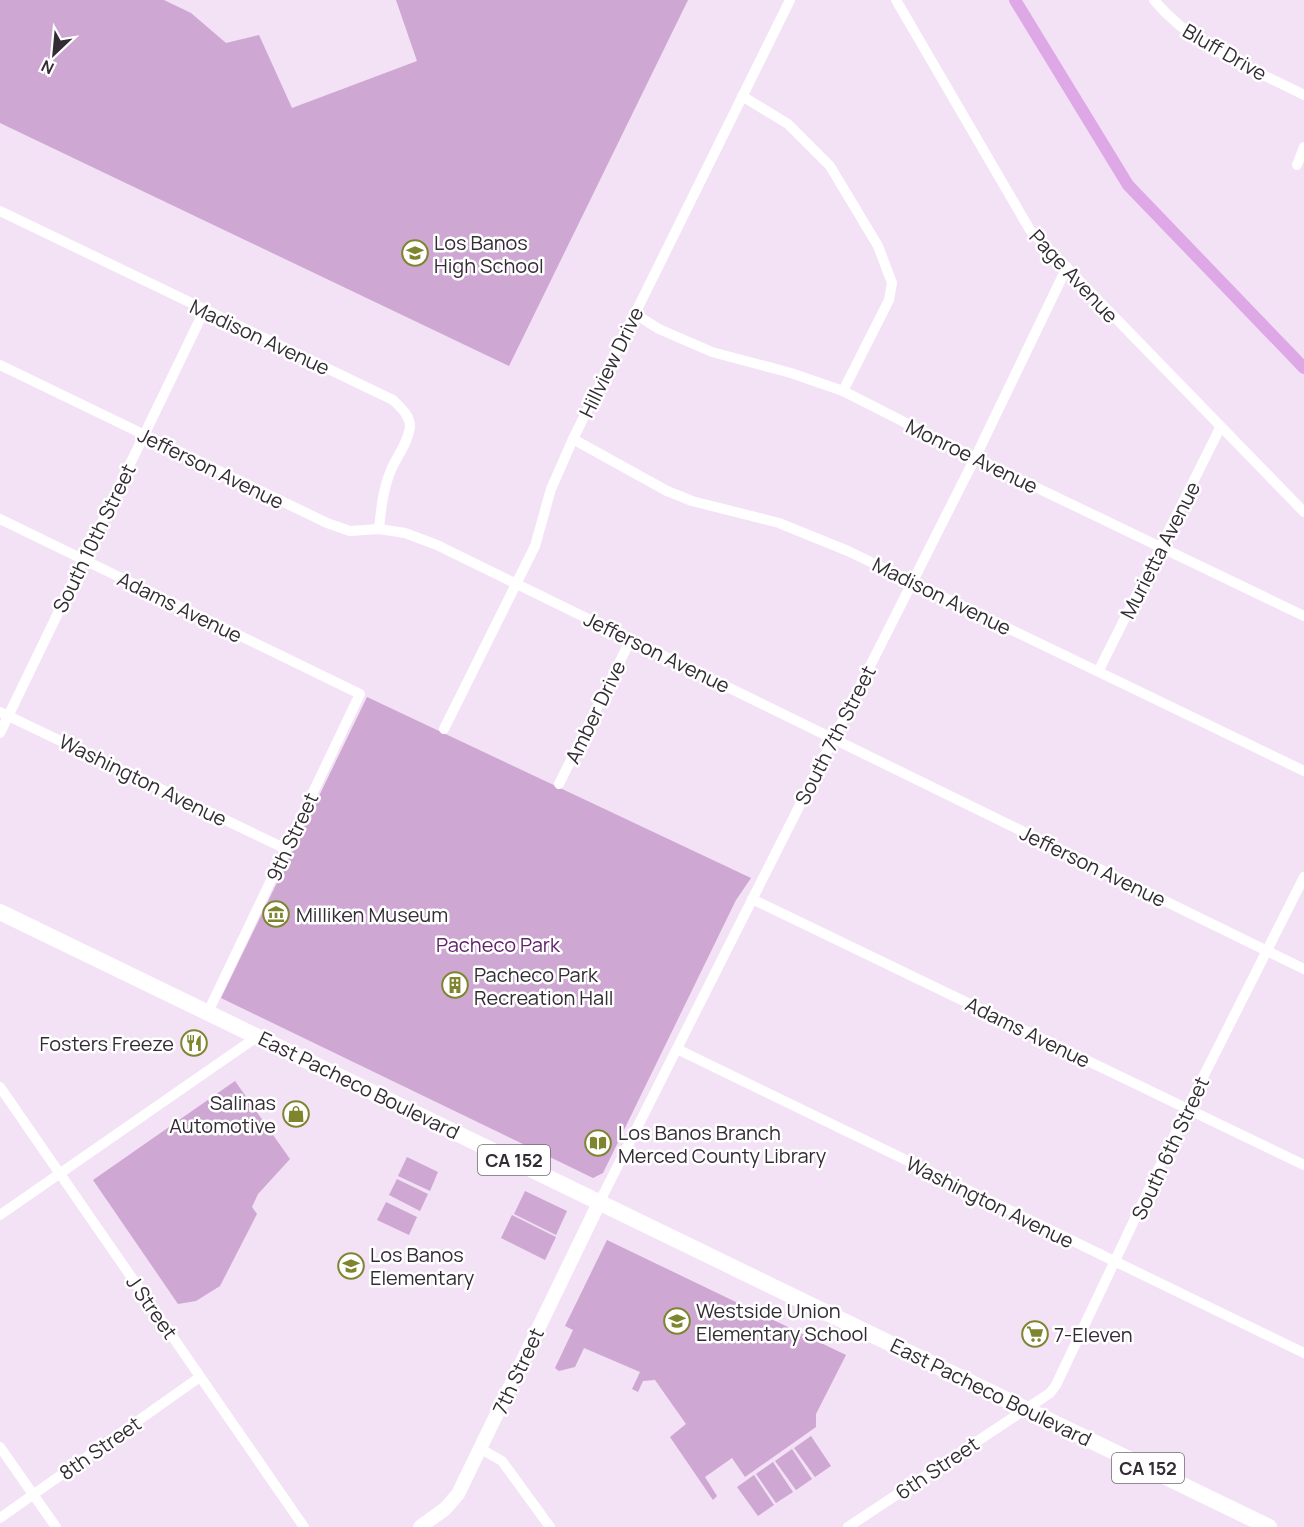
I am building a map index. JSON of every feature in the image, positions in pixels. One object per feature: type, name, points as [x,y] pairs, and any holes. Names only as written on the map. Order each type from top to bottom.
[{"type":"highway","name":"East Pacheco Boulevard","points":[[0,912],[1269,1527]]},
{"type":"street","name":"Hillview Drive","points":[[444,729],[535,546],[551,489],[573,439],[790,0]]},
{"type":"street","name":"Page Avenue","points":[[896,0],[1030,230],[1304,512]]},
{"type":"street","name":"Bluff Drive","points":[[1154,0],[1182,30],[1200,42],[1304,95]]},
{"type":"street","points":[[742,96],[788,124],[830,166],[878,246],[892,284],[889,300],[843,391]]},
{"type":"street","points":[[1297,165],[1304,147]]},
{"type":"street","name":"Madison Avenue","points":[[0,211],[393,400],[406,413],[410,426],[405,443],[391,470],[382,499],[379,529]]},
{"type":"street","name":"South 7th Street","points":[[600,1202],[975,458],[1068,267]]},
{"type":"street","name":"South 10th Street","points":[[0,733],[4,714],[83,560],[204,311]]},
{"type":"street","name":"Monroe Avenue","points":[[635,314],[659,329],[704,349],[800,376],[843,391],[975,458],[1304,616]]},
{"type":"street","name":"Jefferson Avenue","points":[[0,365],[327,524],[350,531],[379,529],[405,533],[437,544],[1304,969]]},
{"type":"street","name":"Murietta Avenue","points":[[1099,670],[1220,428]]},
{"type":"street","name":"Madison Avenue","points":[[573,439],[667,491],[809,534],[1099,670],[1304,771]]},
{"type":"street","name":"Adams Avenue","points":[[0,519],[360,694]]},
{"type":"street","name":"Amber Drive","points":[[560,784],[631,639]]},
{"type":"street","name":"9th Street","points":[[208,1012],[360,694]]},
{"type":"street","name":"Washington Avenue","points":[[4,714],[286,849]]},
{"type":"street","name":"South 6th Street","points":[[1026,1409],[1056,1385],[1116,1263],[1187,1109],[1304,877]]},
{"type":"street","name":"Adams Avenue","points":[[752,899],[1304,1165]]},
{"type":"street","points":[[0,1215],[258,1036]]},
{"type":"street","name":"Washington Avenue","points":[[677,1049],[1304,1353]]},
{"type":"street","name":"J Street","points":[[0,1087],[304,1527]]},
{"type":"street","name":"7th Street","points":[[420,1527],[453,1502],[481,1449],[600,1202]]},
{"type":"street","name":"8th Street","points":[[0,1518],[200,1377]]},
{"type":"street","name":"6th Street","points":[[848,1527],[1026,1409]]},
{"type":"street","points":[[0,1447],[56,1527]]},
{"type":"street","points":[[481,1449],[502,1461],[550,1527]]},
{"type":"green space","name":"Los Banos High School","points":[[0,0],[164,0],[191,13],[226,43],[259,35],[292,108],[417,61],[396,0],[688,0],[509,366],[0,123]]},
{"type":"green space","name":"Pacheco Park","points":[[367,697],[751,878],[736,900],[603,1173],[593,1178],[221,998]]},
{"type":"green space","points":[[235,1081],[290,1159],[258,1194],[252,1207],[257,1214],[220,1286],[196,1301],[178,1304],[93,1180]]},
{"type":"green space","points":[[407,1157],[438,1172],[430,1191],[398,1176]]},
{"type":"green space","points":[[397,1179],[428,1194],[420,1211],[389,1195]]},
{"type":"green space","points":[[525,1191],[567,1211],[556,1235],[514,1214]]},
{"type":"green space","points":[[386,1202],[417,1217],[409,1235],[377,1220]]},
{"type":"green space","points":[[512,1215],[556,1237],[545,1260],[501,1238]]},
{"type":"green space","points":[[607,1240],[846,1355],[816,1414],[816,1427],[745,1477],[732,1458],[705,1477],[717,1496],[713,1500],[670,1437],[686,1424],[655,1380],[643,1381],[638,1392],[632,1389],[640,1372],[584,1348],[575,1367],[559,1371],[555,1368],[573,1330],[565,1326]]},
{"type":"green space","points":[[811,1436],[831,1466],[815,1477],[794,1448]]},
{"type":"green space","points":[[792,1449],[812,1479],[796,1490],[775,1461]]},
{"type":"green space","points":[[773,1462],[793,1492],[776,1503],[756,1474]]},
{"type":"green space","points":[[754,1475],[774,1505],[758,1516],[737,1487]]},
{"type":"waterway","points":[[1015,0],[1128,185],[1304,368]]},
{"type":"place","name":"Los Banos High School","points":[[415,253]]},
{"type":"place","name":"Milliken Museum","points":[[276,914]]},
{"type":"place","name":"Pacheco Park Recreation Hall","points":[[455,985]]},
{"type":"place","name":"Fosters Freeze","points":[[194,1043]]},
{"type":"place","name":"Salinas Automotive","points":[[296,1114]]},
{"type":"place","name":"Los Banos Branch Merced County Library","points":[[598,1143]]},
{"type":"place","name":"Los Banos Elementary","points":[[351,1266]]},
{"type":"place","name":"Westside Union Elementary School","points":[[677,1321]]},
{"type":"place","name":"7-Eleven","points":[[1035,1334]]}]
